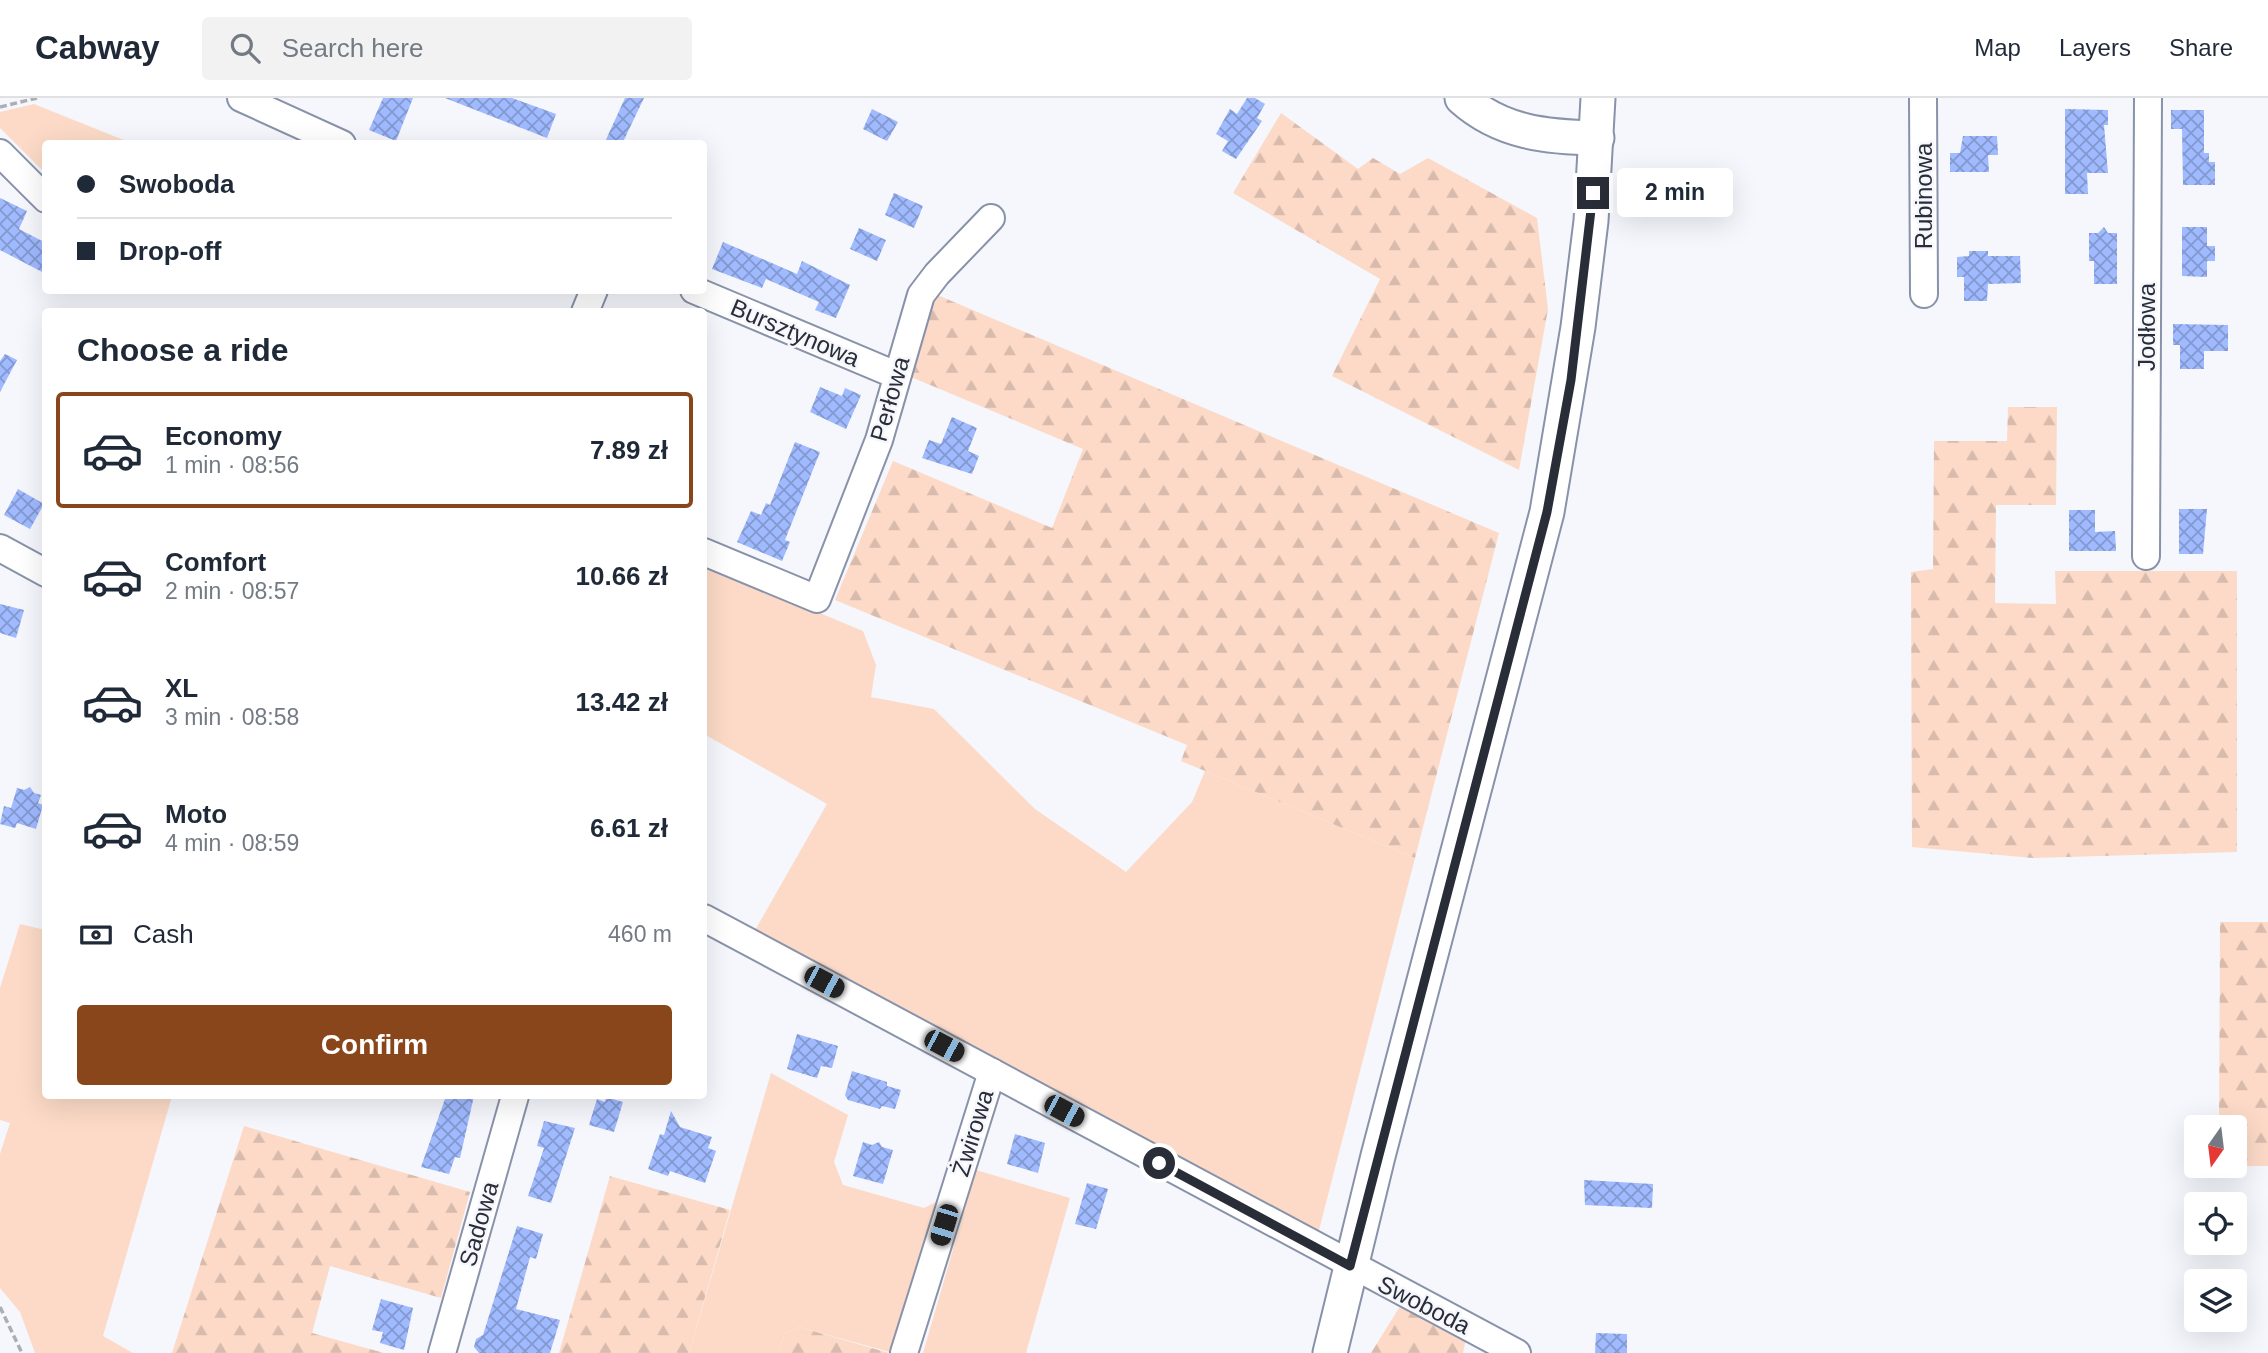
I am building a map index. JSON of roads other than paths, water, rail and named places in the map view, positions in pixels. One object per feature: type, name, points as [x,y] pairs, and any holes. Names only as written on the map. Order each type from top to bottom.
[{"type":"main road","points":[[1462,98],[1486,117],[1526,132],[1548,137],[1597,138]]},
{"type":"main road","points":[[1330,1353],[1350,1266],[1547,512],[1577,340],[1591,220],[1598,98]]},
{"type":"street","points":[[241,98],[333,140]]},
{"type":"street","name":"Rubinowa","points":[[1923,98],[1924,294]]},
{"type":"street","name":"Jodłowa","points":[[2146,556],[2148,98]]},
{"type":"street","points":[[0,153],[42,195]]},
{"type":"street","name":"Perłowa","points":[[707,553],[817,599],[878,440],[921,295],[937,274],[991,218]]},
{"type":"street","name":"Bursztynowa","points":[[704,294],[896,375]]},
{"type":"street","points":[[0,548],[42,571]]},
{"type":"street","name":"Swoboda","points":[[707,920],[1517,1353]]},
{"type":"street","name":"Żwirowa","points":[[904,1353],[992,1072]]},
{"type":"street","name":"Sadowa","points":[[442,1353],[514,1099]]}]
